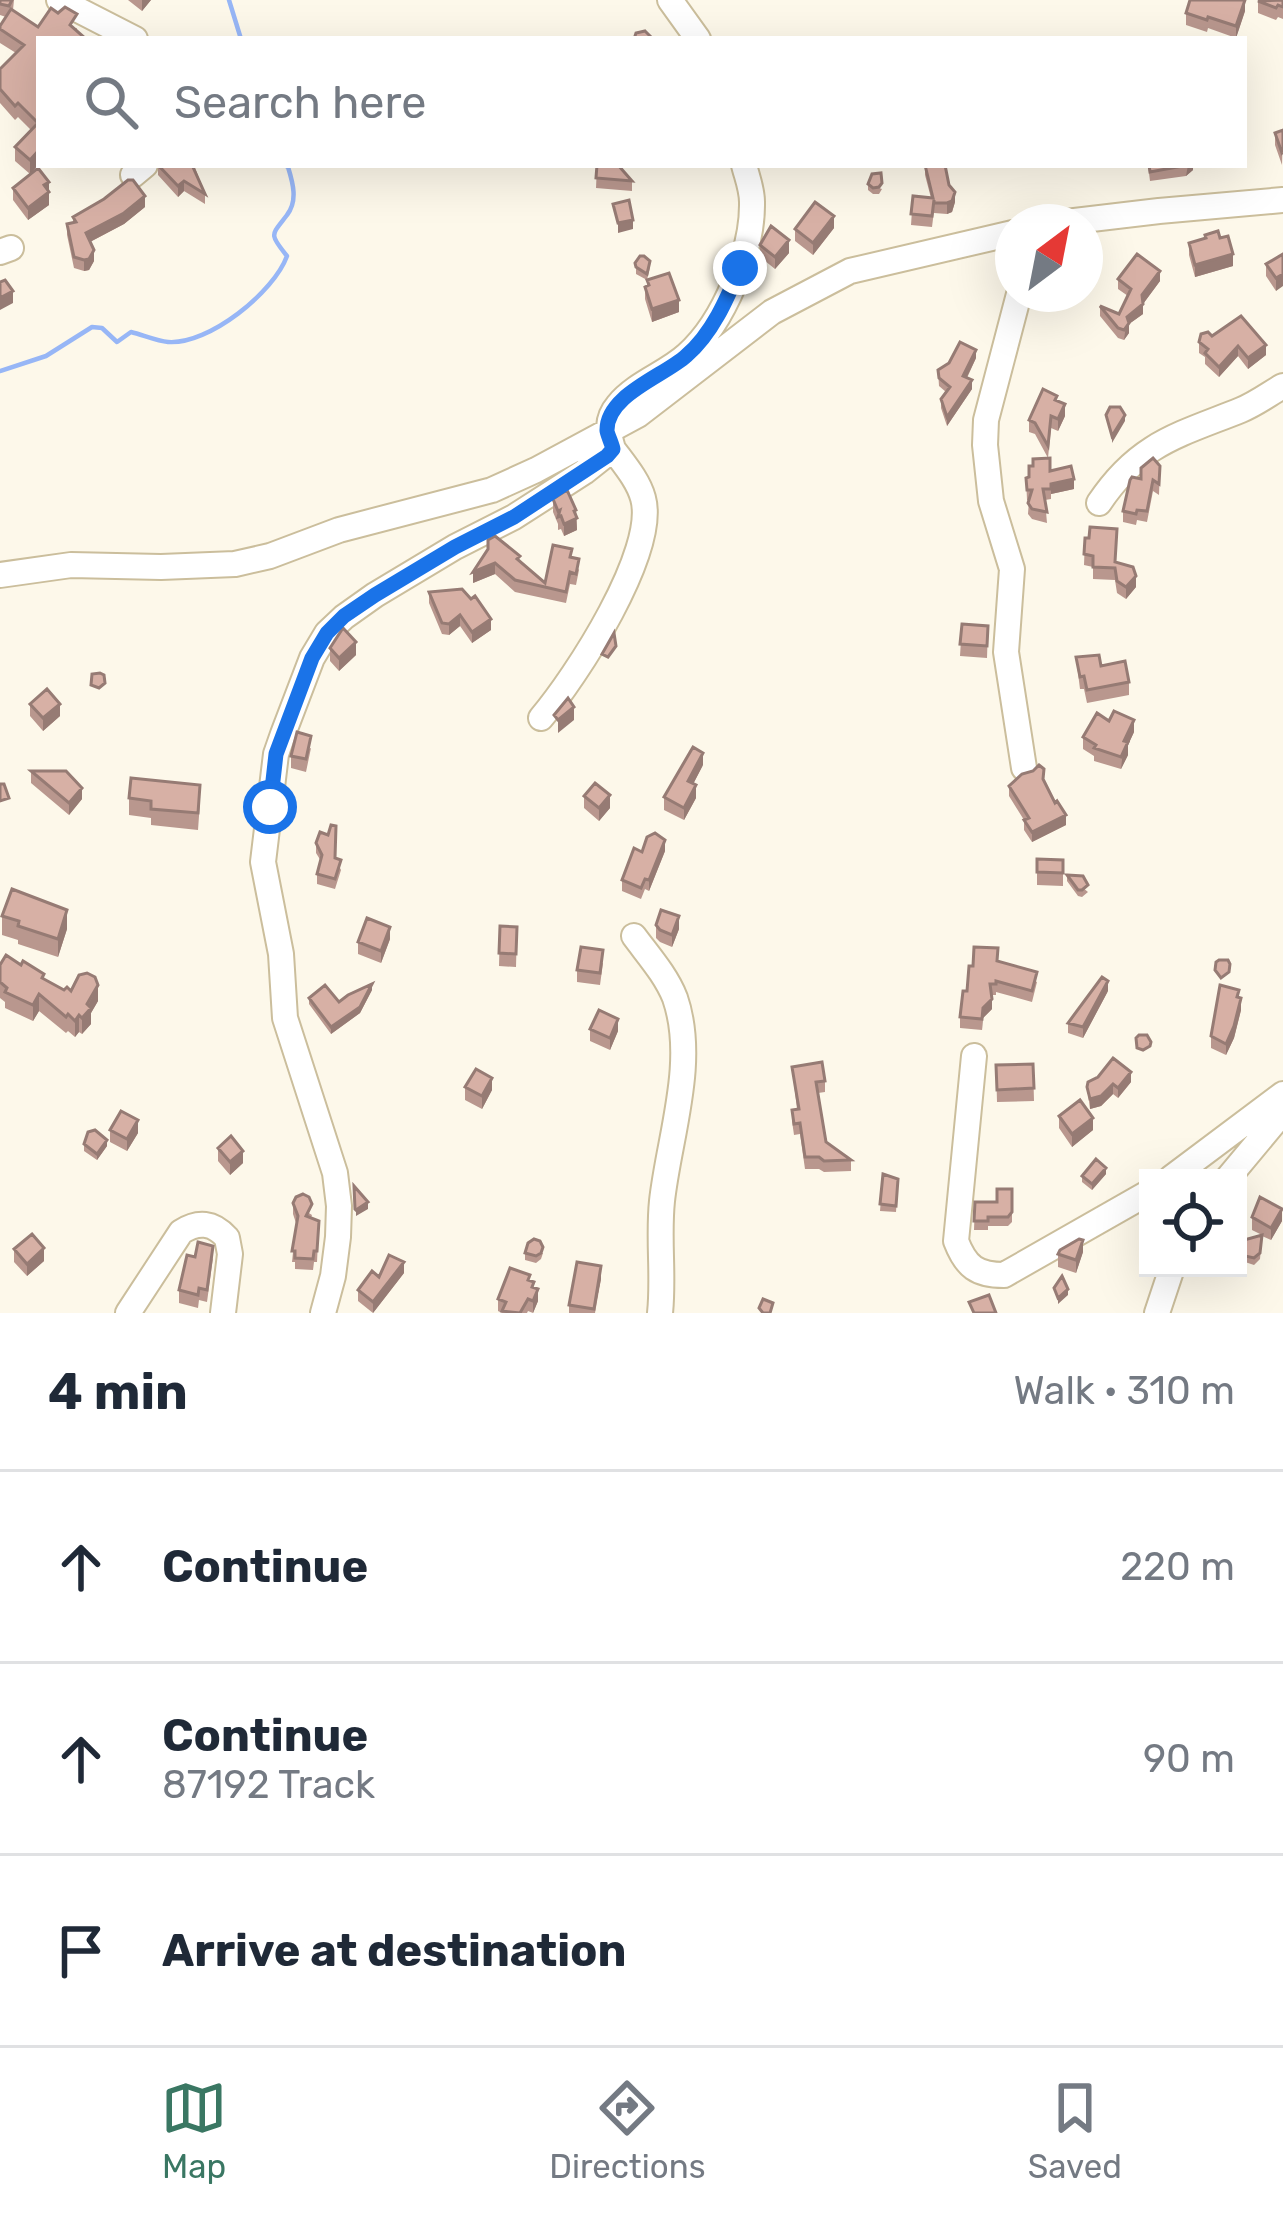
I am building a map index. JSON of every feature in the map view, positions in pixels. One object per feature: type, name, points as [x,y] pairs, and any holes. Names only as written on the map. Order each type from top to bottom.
[{"type":"street","points":[[59,0],[129,36]]},
{"type":"street","points":[[670,0],[696,36]]},
{"type":"street","points":[[541,718],[578,670],[616,602],[642,536],[643,498],[610,441],[610,418],[633,390],[686,356],[726,301],[751,229],[753,196],[745,168]]},
{"type":"street","points":[[1103,218],[1283,200]]},
{"type":"street","points":[[322,1313],[338,1237],[335,1173],[285,1018],[281,954],[263,862],[276,754],[312,658],[327,633],[344,616],[584,472],[638,415],[772,312],[850,271],[995,236]]},
{"type":"street","points":[[1014,312],[986,420],[986,467],[1012,569],[1006,664],[1024,768]]},
{"type":"street","points":[[1099,503],[1122,473],[1160,442],[1244,409],[1283,386]]},
{"type":"street","points":[[0,575],[71,565],[235,564],[339,530],[492,490],[610,441]]},
{"type":"street","points":[[634,936],[669,984],[682,1041],[659,1226],[660,1313]]},
{"type":"street","points":[[974,1056],[956,1241],[974,1268],[986,1275],[1004,1275],[1139,1198]]},
{"type":"street","points":[[1183,1169],[1283,1094]]},
{"type":"street","points":[[1236,1169],[1283,1112]]},
{"type":"street","points":[[128,1313],[181,1232],[203,1224],[212,1225],[227,1238],[230,1254],[223,1313]]},
{"type":"street","points":[[1157,1313],[1169,1277]]},
{"type":"building","points":[[1190,0],[1245,0],[1236,26],[1186,13]]},
{"type":"building","points":[[1283,0],[1283,7],[1276,8],[1258,1]]},
{"type":"building","points":[[65,7],[77,14],[70,25],[83,36],[36,36],[36,121],[0,89],[0,69],[24,45],[0,26],[11,9],[38,27],[51,8],[58,13]]},
{"type":"building","points":[[36,125],[36,153],[30,160],[15,147]]},
{"type":"building","points":[[1283,130],[1283,152],[1282,153],[1275,133]]},
{"type":"building","points":[[38,168],[49,182],[44,185],[49,192],[28,208],[13,188]]},
{"type":"building","points":[[161,168],[193,168],[205,194],[184,181],[178,186]]},
{"type":"building","points":[[597,168],[621,168],[632,181],[596,178]]},
{"type":"building","points":[[926,168],[946,168],[955,192],[952,201],[934,200],[932,216],[911,214],[913,196],[933,198]]},
{"type":"building","points":[[881,173],[879,187],[868,184],[872,174]]},
{"type":"building","points":[[128,180],[145,196],[86,233],[94,250],[89,259],[74,257],[67,224],[76,222],[73,217]]},
{"type":"building","points":[[629,200],[633,220],[618,223],[613,204]]},
{"type":"building","points":[[815,202],[834,216],[813,243],[795,229]]},
{"type":"building","points":[[771,226],[789,240],[775,257],[760,245]]},
{"type":"building","points":[[1218,231],[1220,238],[1228,236],[1233,254],[1195,265],[1189,243]]},
{"type":"building","points":[[1137,254],[1160,271],[1142,295],[1143,304],[1127,317],[1124,330],[1103,310],[1119,314],[1131,289],[1118,279]]},
{"type":"building","points":[[1283,254],[1283,274],[1276,278],[1266,264]]},
{"type":"building","points":[[640,256],[650,261],[647,274],[636,267]]},
{"type":"building","points":[[669,273],[679,300],[652,309],[647,280]]},
{"type":"building","points":[[5,280],[13,291],[0,298],[0,282]]},
{"type":"building","points":[[1241,316],[1266,345],[1248,358],[1238,346],[1219,367],[1199,342],[1201,334],[1212,336]]},
{"type":"building","points":[[960,342],[976,350],[963,376],[972,380],[947,417],[941,399],[950,387],[939,378],[938,370],[949,363]]},
{"type":"building","points":[[1043,389],[1065,404],[1058,419],[1051,416],[1048,446],[1029,420]]},
{"type":"building","points":[[1110,407],[1120,407],[1125,415],[1112,436],[1106,415]]},
{"type":"building","points":[[1050,458],[1050,471],[1071,466],[1074,479],[1043,489],[1047,512],[1032,509],[1028,503],[1032,490],[1027,490],[1026,478],[1029,466],[1033,459]]},
{"type":"building","points":[[1153,458],[1160,466],[1159,484],[1153,480],[1147,511],[1123,511],[1130,480],[1141,479],[1141,468]]},
{"type":"building","points":[[567,490],[577,518],[564,524],[553,499]]},
{"type":"building","points":[[1090,527],[1117,529],[1115,562],[1133,567],[1136,576],[1126,587],[1117,581],[1115,568],[1093,567],[1093,556],[1084,554]]},
{"type":"building","points":[[495,536],[545,583],[553,545],[572,549],[570,557],[579,559],[576,574],[570,572],[566,592],[515,580],[495,563],[473,572],[488,549],[488,540]]},
{"type":"building","points":[[462,589],[471,599],[475,596],[491,619],[472,632],[460,615],[449,624],[442,623],[429,592]]},
{"type":"building","points":[[962,624],[988,626],[987,646],[960,644]]},
{"type":"building","points":[[343,628],[356,642],[339,658],[330,648]]},
{"type":"building","points":[[614,633],[616,646],[608,657],[602,654]]},
{"type":"building","points":[[1099,655],[1101,666],[1125,661],[1129,682],[1087,690],[1076,657]]},
{"type":"building","points":[[100,673],[105,683],[99,688],[91,685],[92,674]]},
{"type":"building","points":[[47,689],[60,704],[43,718],[30,704]]},
{"type":"building","points":[[568,698],[574,707],[558,720],[554,715]]},
{"type":"building","points":[[1114,711],[1134,720],[1121,757],[1094,748],[1083,737],[1097,713],[1109,721]]},
{"type":"building","points":[[297,732],[311,736],[306,759],[291,756]]},
{"type":"building","points":[[693,747],[703,753],[688,781],[696,785],[684,808],[664,797]]},
{"type":"building","points":[[1039,765],[1055,803],[1066,815],[1032,832],[1009,786]]},
{"type":"building","points":[[31,771],[66,771],[82,788],[69,803]]},
{"type":"building","points":[[131,778],[200,785],[198,813],[151,809],[151,801],[129,798]]},
{"type":"building","points":[[595,783],[610,795],[599,808],[584,796]]},
{"type":"building","points":[[0,784],[9,798],[0,801]]},
{"type":"building","points":[[331,825],[336,826],[335,858],[341,860],[335,879],[317,874],[322,855],[316,843],[320,832],[328,835]]},
{"type":"building","points":[[655,833],[665,840],[649,880],[641,888],[622,880],[634,848],[642,852],[647,837]]},
{"type":"building","points":[[1037,859],[1063,860],[1063,873],[1037,872]]},
{"type":"building","points":[[1067,875],[1083,876],[1088,885],[1078,890]]},
{"type":"building","points":[[12,889],[67,910],[58,939],[2,916]]},
{"type":"building","points":[[661,910],[679,916],[672,935],[656,925]]},
{"type":"building","points":[[367,918],[390,927],[381,951],[358,942]]},
{"type":"building","points":[[500,926],[517,927],[516,954],[499,953]]},
{"type":"building","points":[[581,947],[603,950],[600,973],[577,970]]},
{"type":"building","points":[[974,947],[998,948],[997,961],[1037,972],[1032,991],[996,981],[990,984],[992,999],[983,1008],[982,1019],[960,1017]]},
{"type":"building","points":[[6,955],[21,965],[23,961],[64,990],[71,991],[79,975],[95,977],[98,985],[87,1004],[91,1008],[75,1021],[39,994],[33,1005],[5,992],[0,965]]},
{"type":"building","points":[[1219,960],[1230,964],[1221,978],[1215,970]]},
{"type":"building","points":[[1102,977],[1108,981],[1083,1027],[1068,1023]]},
{"type":"building","points":[[372,984],[360,1007],[331,1027],[309,998],[325,985],[339,1002]]},
{"type":"building","points":[[1220,985],[1239,990],[1237,997],[1241,998],[1226,1044],[1211,1036]]},
{"type":"building","points":[[599,1010],[618,1019],[610,1038],[590,1029]]},
{"type":"building","points":[[1139,1035],[1147,1035],[1150,1046],[1137,1048]]},
{"type":"building","points":[[1113,1058],[1131,1072],[1118,1088],[1113,1084],[1090,1099],[1088,1082]]},
{"type":"building","points":[[822,1062],[825,1081],[816,1082],[826,1142],[851,1160],[805,1157],[800,1123],[794,1124],[792,1110],[799,1109],[792,1067]]},
{"type":"building","points":[[1033,1064],[1034,1088],[997,1090],[996,1065]]},
{"type":"building","points":[[476,1069],[492,1078],[482,1096],[465,1087]]},
{"type":"building","points":[[1080,1100],[1093,1118],[1072,1134],[1059,1116]]},
{"type":"building","points":[[121,1111],[138,1120],[127,1139],[110,1130]]},
{"type":"building","points":[[95,1130],[107,1140],[97,1154],[84,1144],[88,1132]]},
{"type":"building","points":[[231,1136],[243,1151],[230,1162],[218,1148]]},
{"type":"building","points":[[1096,1159],[1106,1168],[1092,1184],[1082,1176]]},
{"type":"building","points":[[883,1174],[898,1179],[896,1206],[880,1204]]},
{"type":"building","points":[[354,1186],[368,1202],[356,1210],[355,1209]]},
{"type":"building","points":[[997,1189],[1012,1189],[1012,1212],[1008,1217],[974,1221],[975,1202],[997,1202]]},
{"type":"building","points":[[303,1194],[312,1204],[306,1216],[319,1221],[313,1259],[295,1258],[292,1251],[298,1216],[293,1203]]},
{"type":"building","points":[[1260,1197],[1282,1209],[1271,1228],[1252,1217]]},
{"type":"building","points":[[32,1234],[44,1248],[27,1264],[14,1249]]},
{"type":"building","points":[[1262,1235],[1260,1253],[1254,1258],[1247,1256],[1247,1239]]},
{"type":"building","points":[[534,1239],[543,1247],[536,1256],[525,1253]]},
{"type":"building","points":[[1083,1240],[1076,1260],[1058,1254],[1060,1250]]},
{"type":"building","points":[[198,1242],[213,1246],[207,1290],[199,1288],[198,1295],[179,1290],[187,1255],[195,1257]]},
{"type":"building","points":[[389,1255],[404,1262],[373,1302],[358,1290],[372,1271],[379,1277]]},
{"type":"building","points":[[577,1262],[601,1266],[594,1309],[569,1305]]},
{"type":"building","points":[[510,1268],[530,1275],[532,1287],[538,1289],[520,1313],[502,1311],[506,1302],[498,1299]]},
{"type":"building","points":[[1062,1276],[1068,1289],[1058,1298],[1054,1288]]},
{"type":"building","points":[[989,1295],[996,1313],[974,1313],[969,1302]]},
{"type":"building","points":[[763,1299],[773,1303],[770,1313],[759,1308]]},
{"type":"waterway","points":[[229,0],[240,36]]},
{"type":"waterway","points":[[0,371],[46,356],[92,327],[102,328],[117,342],[131,332],[184,341],[238,314],[269,285],[287,256],[274,234],[293,198],[288,168]]},
{"type":"route","points":[[270,807],[276,754],[312,658],[327,633],[375,595],[514,517],[607,456],[613,449],[607,432],[618,404],[686,356],[704,337],[740,268]]}]
